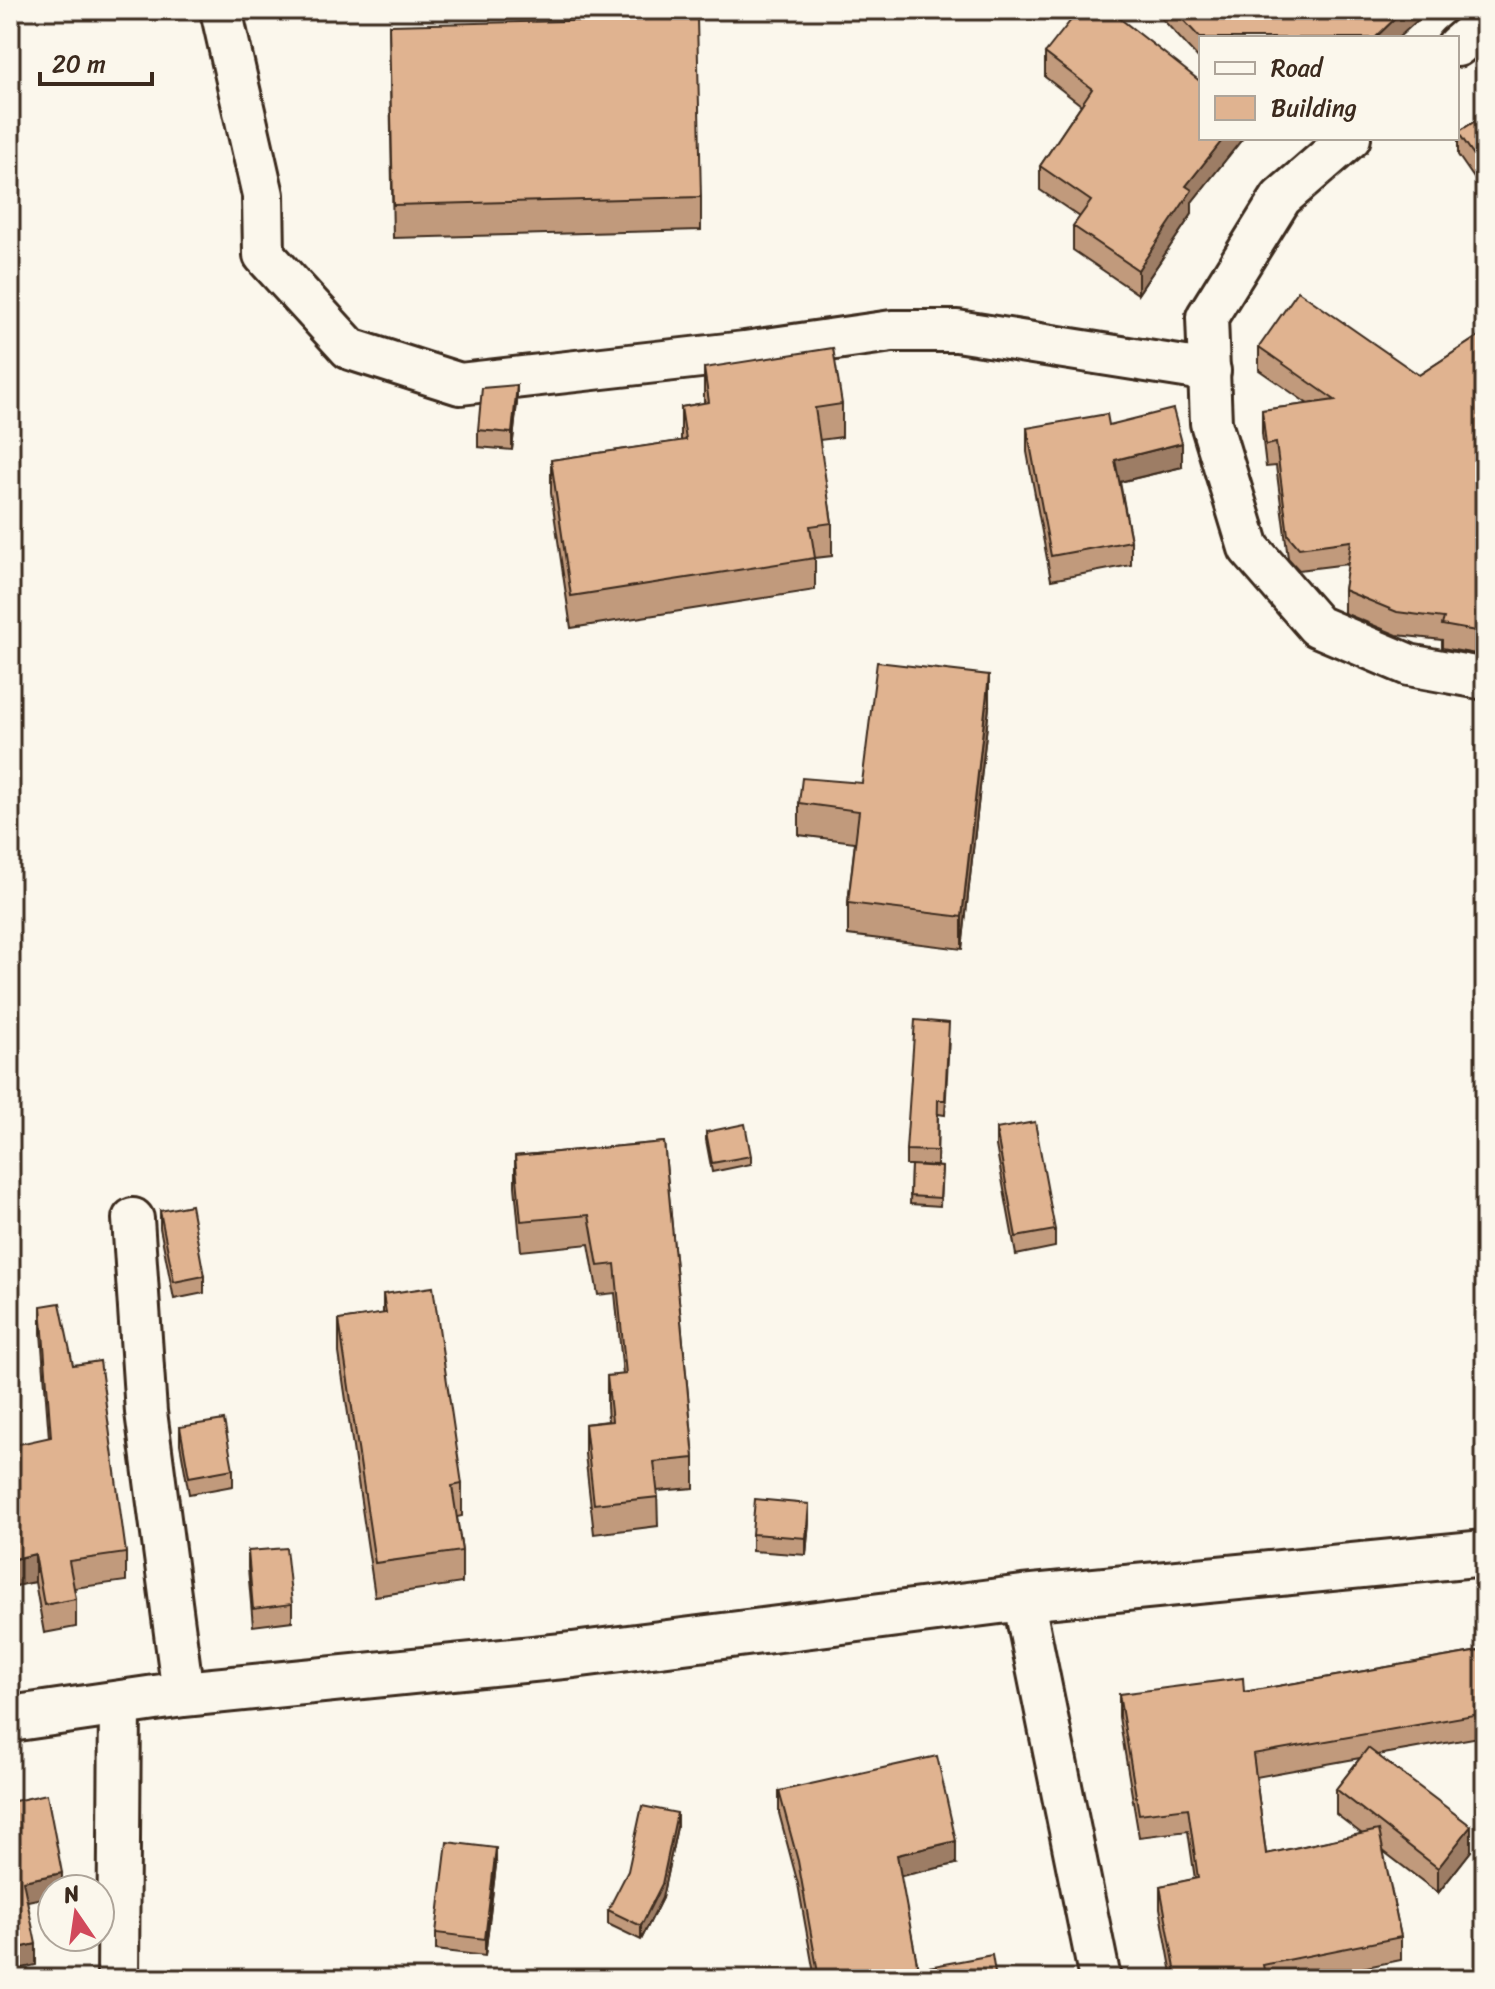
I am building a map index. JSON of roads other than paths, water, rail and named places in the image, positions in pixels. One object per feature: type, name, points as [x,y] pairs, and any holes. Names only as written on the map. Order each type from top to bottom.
[{"type":"main road","points":[[10,1719],[183,1694],[573,1655],[1023,1598],[1485,1553]]},
{"type":"street","points":[[221,10],[263,195],[264,255],[350,349],[460,384],[699,358],[892,331],[957,331],[1210,371]]},
{"type":"street","points":[[1459,44],[1485,22]]},
{"type":"street","points":[[1348,140],[1281,198],[1207,317],[1211,423],[1249,548],[1317,626],[1409,665],[1485,679]]},
{"type":"street","points":[[133,1219],[146,1412],[183,1694]]},
{"type":"street","points":[[1023,1598],[1100,1979]]},
{"type":"street","points":[[118,1979],[120,1702]]}]
